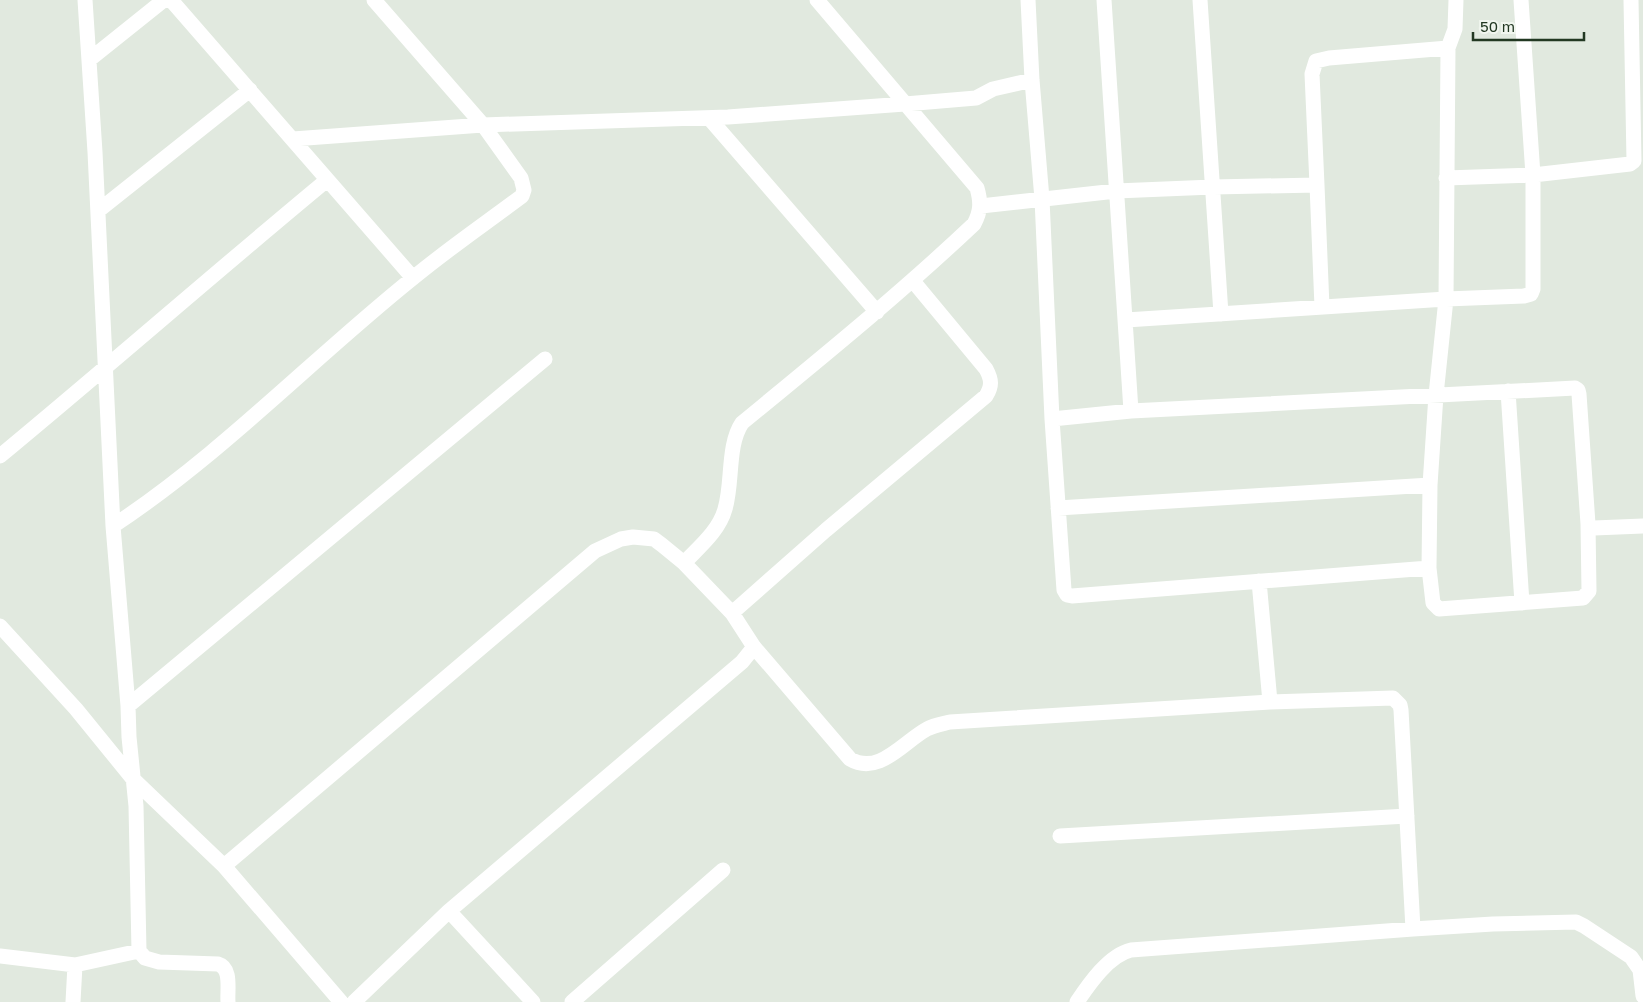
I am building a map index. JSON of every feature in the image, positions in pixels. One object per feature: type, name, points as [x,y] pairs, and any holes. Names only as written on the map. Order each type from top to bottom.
[{"type":"street","points":[[85,0],[98,211],[113,526],[136,806],[139,951],[145,958],[159,962],[223,965],[227,971],[228,1002]]},
{"type":"street","points":[[89,60],[164,0]]},
{"type":"street","points":[[171,0],[413,278]]},
{"type":"street","points":[[684,563],[714,532],[725,509],[735,436],[742,423],[878,312],[974,224],[979,215],[980,206],[977,188],[817,0]]},
{"type":"street","points":[[1028,0],[1032,80],[1042,199],[1052,419],[1064,590],[1069,596],[1430,568]]},
{"type":"street","points":[[1104,0],[1131,411]]},
{"type":"street","points":[[1200,0],[1221,314]]},
{"type":"street","points":[[1052,419],[1131,411],[1436,395],[1508,391],[1575,388],[1579,391],[1588,524],[1589,591],[1587,595],[1583,598],[1437,609],[1433,603],[1430,568],[1430,485],[1436,395],[1446,299],[1448,48],[1456,26],[1456,0]]},
{"type":"street","points":[[1126,320],[1446,299],[1528,296],[1533,292],[1534,175],[1521,0]]},
{"type":"street","points":[[1446,178],[1534,175],[1634,162],[1631,0]]},
{"type":"street","points":[[113,526],[140,508],[234,434],[413,278],[522,196],[524,190],[521,178],[483,125],[382,3]]},
{"type":"street","points":[[1322,308],[1312,74],[1316,62],[1330,58],[1448,48]]},
{"type":"street","points":[[293,139],[483,125],[709,118],[905,104],[976,98],[993,89],[1032,80]]},
{"type":"street","points":[[98,211],[250,90]]},
{"type":"street","points":[[709,118],[878,312]]},
{"type":"street","points":[[0,456],[327,180]]},
{"type":"street","points":[[980,206],[1116,192],[1213,187],[1317,185]]},
{"type":"street","points":[[732,613],[826,530],[986,396],[991,385],[990,377],[986,370],[913,281]]},
{"type":"street","points":[[128,706],[545,359]]},
{"type":"street","points":[[1508,391],[1522,603]]},
{"type":"street","points":[[1058,508],[1430,485]]},
{"type":"street","points":[[1588,524],[1594,528],[1643,526]]},
{"type":"street","points":[[224,866],[595,551],[621,539],[633,537],[654,539],[684,563],[732,613],[754,647],[850,759],[864,764],[876,763],[928,729],[950,722],[1270,702],[1393,698],[1400,705],[1401,710],[1413,929]]},
{"type":"street","points":[[1260,582],[1270,702]]},
{"type":"street","points":[[0,626],[76,710],[133,778],[224,866],[341,1002]]},
{"type":"street","points":[[354,1002],[449,911],[742,662],[754,647]]},
{"type":"street","points":[[1060,836],[1407,816]]},
{"type":"street","points":[[572,1002],[723,870]]},
{"type":"street","points":[[449,911],[533,1002]]},
{"type":"street","points":[[1077,1002],[1092,980],[1119,955],[1131,950],[1493,924],[1579,923],[1632,957],[1642,977],[1643,996]]},
{"type":"street","points":[[0,956],[75,965],[139,951]]},
{"type":"street","points":[[73,1002],[75,965]]}]
